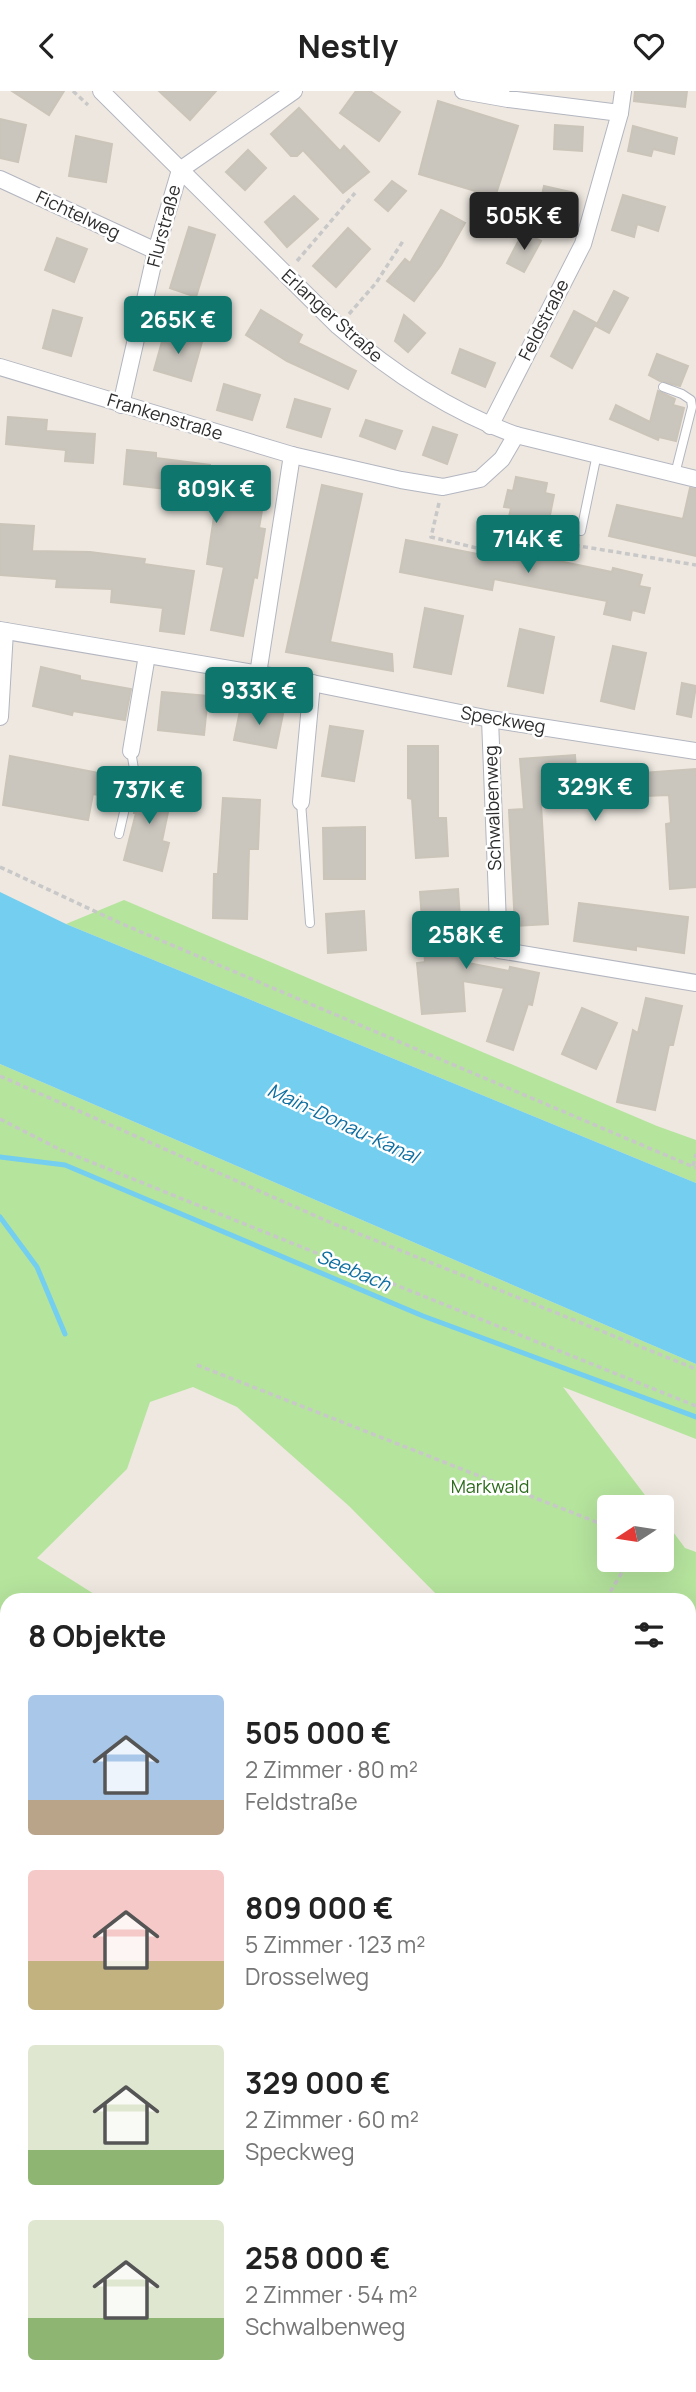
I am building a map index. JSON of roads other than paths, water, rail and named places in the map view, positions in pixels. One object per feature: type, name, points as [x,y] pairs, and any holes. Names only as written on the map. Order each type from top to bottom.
[{"type":"street","name":"Erlanger Straße","points":[[101,91],[338,326],[372,355],[436,398],[490,426],[516,435],[696,479]]},
{"type":"street","points":[[180,170],[294,91]]},
{"type":"street","points":[[463,91],[620,113]]},
{"type":"street","name":"Feldstraße","points":[[490,426],[583,244],[620,113],[623,91]]},
{"type":"street","name":"Flurstraße","points":[[121,405],[156,251],[180,170]]},
{"type":"street","name":"Fichtelweg","points":[[0,180],[156,251]]},
{"type":"street","name":"Frankenstraße","points":[[0,367],[292,455],[443,487],[480,479],[502,459],[516,435]]},
{"type":"street","points":[[258,674],[292,455]]},
{"type":"street","name":"Speckweg","points":[[0,717],[3,630],[312,683],[490,719],[696,751]]},
{"type":"street","points":[[131,751],[147,655]]},
{"type":"street","points":[[301,802],[312,683]]},
{"type":"street","name":"Schwalbenweg","points":[[490,719],[499,950],[696,983]]},
{"type":"lane","points":[[663,387],[691,400],[692,407],[675,474]]},
{"type":"lane","points":[[581,531],[597,454]]},
{"type":"lane","points":[[119,834],[134,769],[131,751]]},
{"type":"lane","points":[[301,802],[310,923]]},
{"type":"water","name":"Main-Donau-Kanal","points":[[0,892],[66,924],[696,1183],[696,1364],[0,1064]]},
{"type":"waterway","name":"Seebach","points":[[0,1157],[65,1165],[423,1316],[696,1417]]},
{"type":"waterway","points":[[0,1217],[37,1267],[65,1334]]},
{"type":"park label","name":"Markwald","points":[[490,1487]]}]
